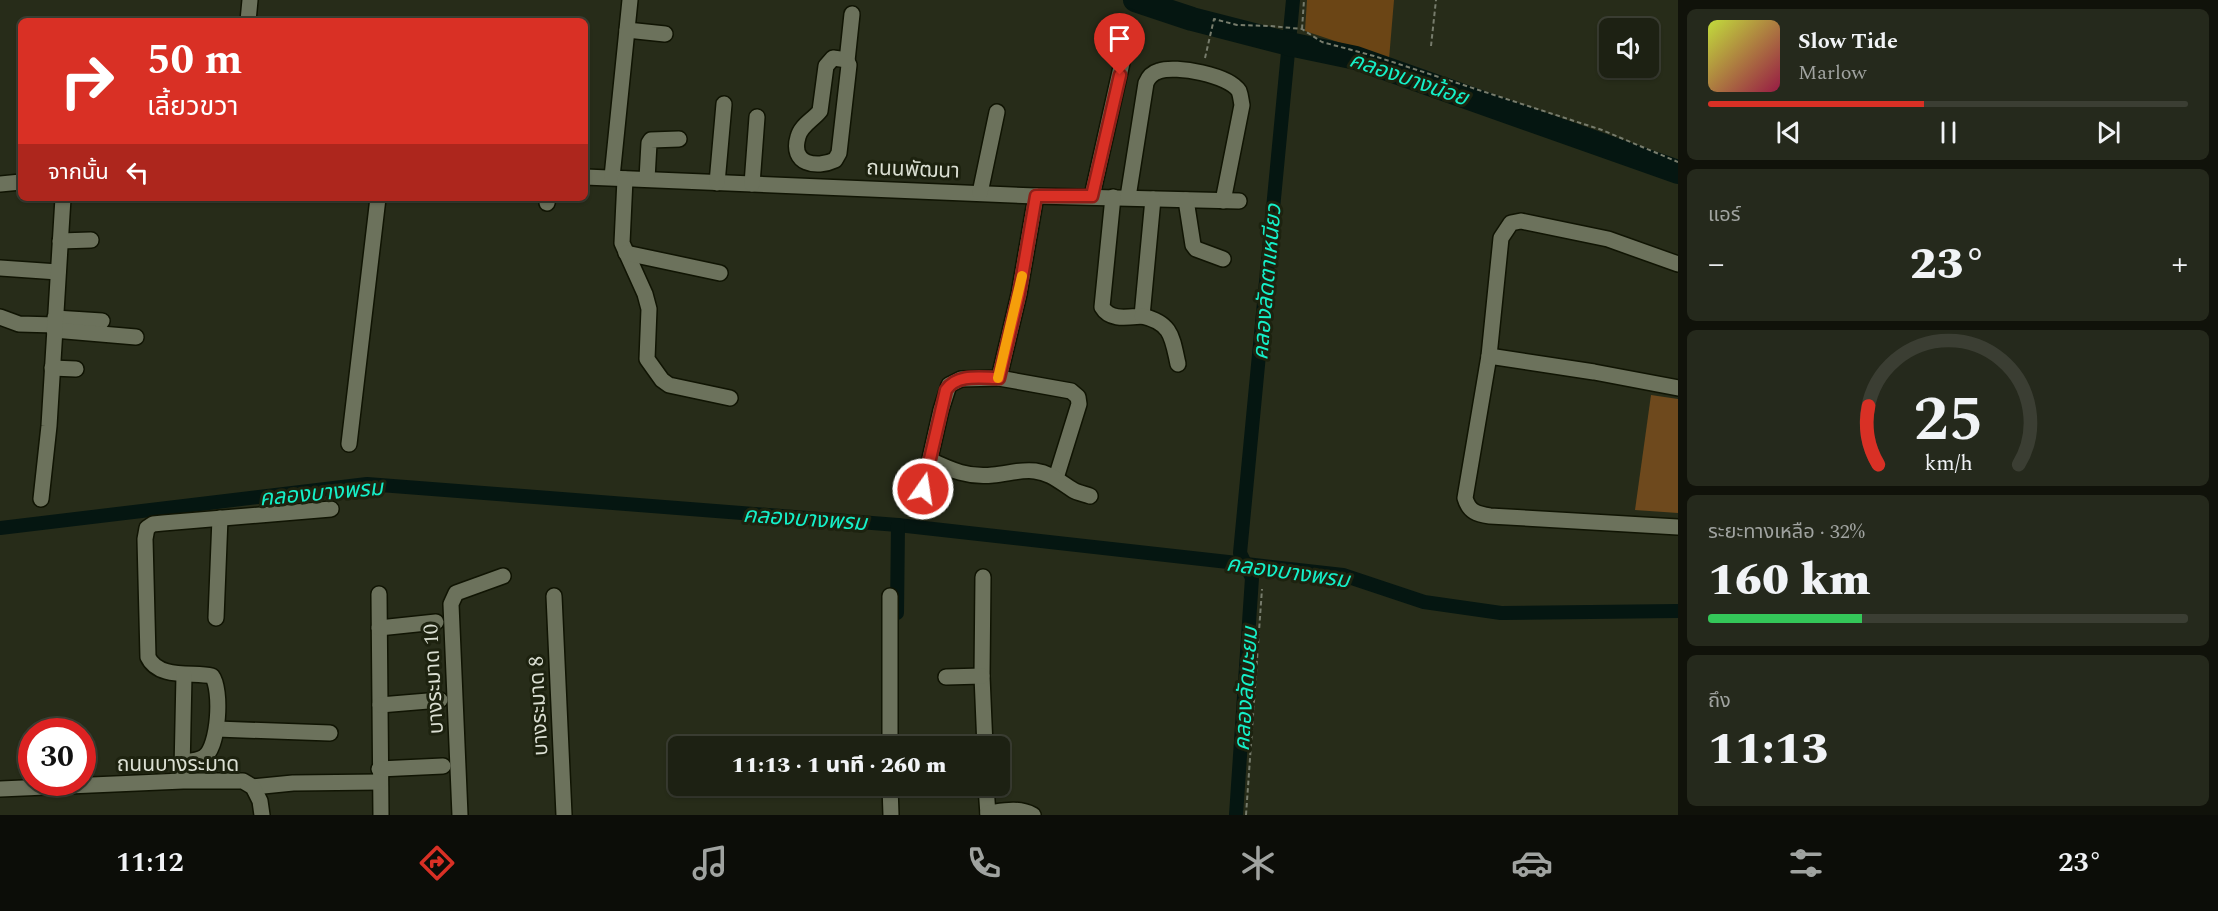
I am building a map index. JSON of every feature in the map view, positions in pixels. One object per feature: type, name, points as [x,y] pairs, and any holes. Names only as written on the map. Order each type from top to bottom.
[{"type":"street","points":[[248,18],[250,0]]},
{"type":"street","points":[[630,0],[618,178],[622,243],[645,294],[649,309],[647,358],[662,380],[669,385],[730,398]]},
{"type":"street","points":[[847,61],[833,58],[826,66],[820,111],[798,136],[797,150],[802,160],[816,165],[835,160],[839,153],[849,69],[847,61],[852,14]]},
{"type":"street","points":[[627,30],[664,34]]},
{"type":"street","points":[[1092,196],[1125,54]]},
{"type":"street","points":[[1178,364],[1172,335],[1156,320],[1142,316],[1111,316],[1102,307],[1121,197],[1148,79],[1159,71],[1170,69],[1217,76],[1231,83],[1239,91],[1242,105],[1223,201]]},
{"type":"street","points":[[717,183],[724,104]]},
{"type":"street","points":[[980,193],[997,112]]},
{"type":"street","points":[[818,114],[843,125]]},
{"type":"street","points":[[752,184],[757,117]]},
{"type":"street","points":[[647,179],[649,142],[679,139]]},
{"type":"street","points":[[813,186],[816,165]]},
{"type":"street","name":"ถนนพัฒนา","points":[[588,177],[1036,196],[1239,201]]},
{"type":"street","points":[[0,184],[18,182]]},
{"type":"street","points":[[999,378],[1019,294],[1036,196]]},
{"type":"street","points":[[1142,316],[1153,200]]},
{"type":"street","points":[[1186,200],[1193,245],[1196,249],[1224,259]]},
{"type":"street","points":[[41,499],[49,426],[63,201]]},
{"type":"street","points":[[348,444],[378,201]]},
{"type":"street","points":[[1678,264],[1608,239],[1521,221],[1511,223],[1501,238],[1489,356],[1465,498],[1471,510],[1478,515],[1678,527]]},
{"type":"street","points":[[60,241],[91,240]]},
{"type":"street","points":[[626,253],[720,273]]},
{"type":"street","points":[[0,268],[58,272]]},
{"type":"street","points":[[0,317],[19,324],[102,321]]},
{"type":"street","points":[[55,324],[136,337]]},
{"type":"street","points":[[1489,356],[1678,388]]},
{"type":"street","points":[[52,368],[76,369]]},
{"type":"street","points":[[923,489],[946,390],[949,385],[961,379],[999,378],[1071,391],[1078,397],[1079,404],[1056,478]]},
{"type":"street","points":[[930,460],[953,471],[972,476],[1034,471],[1056,478],[1074,491],[1090,496]]},
{"type":"street","points":[[182,762],[206,756],[212,749],[217,729],[215,680],[212,676],[184,675],[157,668],[152,665],[148,657],[145,539],[147,528],[153,524],[331,509]]},
{"type":"street","points":[[216,618],[220,518]]},
{"type":"street","name":"บางระมาด 10","points":[[460,815],[451,604],[456,593],[503,576]]},
{"type":"street","points":[[983,578],[982,676],[985,736]]},
{"type":"street","points":[[379,594],[381,815]]},
{"type":"street","name":"บางระมาด 8","points":[[554,596],[564,815]]},
{"type":"street","points":[[890,596],[890,736]]},
{"type":"street","points":[[379,628],[435,622]]},
{"type":"street","points":[[183,781],[184,675]]},
{"type":"street","points":[[946,677],[982,676]]},
{"type":"street","points":[[380,705],[440,700]]},
{"type":"street","points":[[217,729],[330,733]]},
{"type":"street","points":[[253,787],[379,775],[443,766]]},
{"type":"street","name":"ถนนบางระมาด","points":[[0,789],[183,781],[243,781],[253,787],[260,801],[262,815]]},
{"type":"street","points":[[890,796],[891,815]]},
{"type":"street","points":[[987,796],[988,814],[1013,810],[1026,811],[1033,815]]},
{"type":"path","points":[[1302,29],[1304,0]]},
{"type":"path","points":[[1431,46],[1436,0]]},
{"type":"path","points":[[1202,74],[1215,19],[1237,26],[1302,29],[1322,42],[1374,56],[1602,130],[1678,162]]},
{"type":"path","points":[[1246,815],[1262,589]]},
{"type":"shaded area","points":[[1307,0],[1394,0],[1389,59],[1305,31]]},
{"type":"shaded area","points":[[1651,395],[1678,399],[1678,513],[1635,510]]},
{"type":"waterway","name":"คลองบางน้อย","points":[[1135,0],[1192,19],[1289,44],[1356,58],[1678,172]]},
{"type":"waterway","name":"คลองลัดตาเหนียว","points":[[1236,815],[1252,578],[1240,553],[1293,0]]},
{"type":"waterway","name":"คลองบางพรม","points":[[0,528],[367,484],[898,525],[1343,575],[1424,602],[1501,613],[1678,611]]},
{"type":"waterway","points":[[897,613],[898,525]]},
{"type":"slow traffic","points":[[998,378],[1022,276]]},
{"type":"route","points":[[923,489],[949,385],[961,379],[999,378],[1019,294],[1036,196],[1092,196],[1120,75]]},
{"type":"water label","name":"คลองลัดมะยม","points":[[1245,689]]}]
